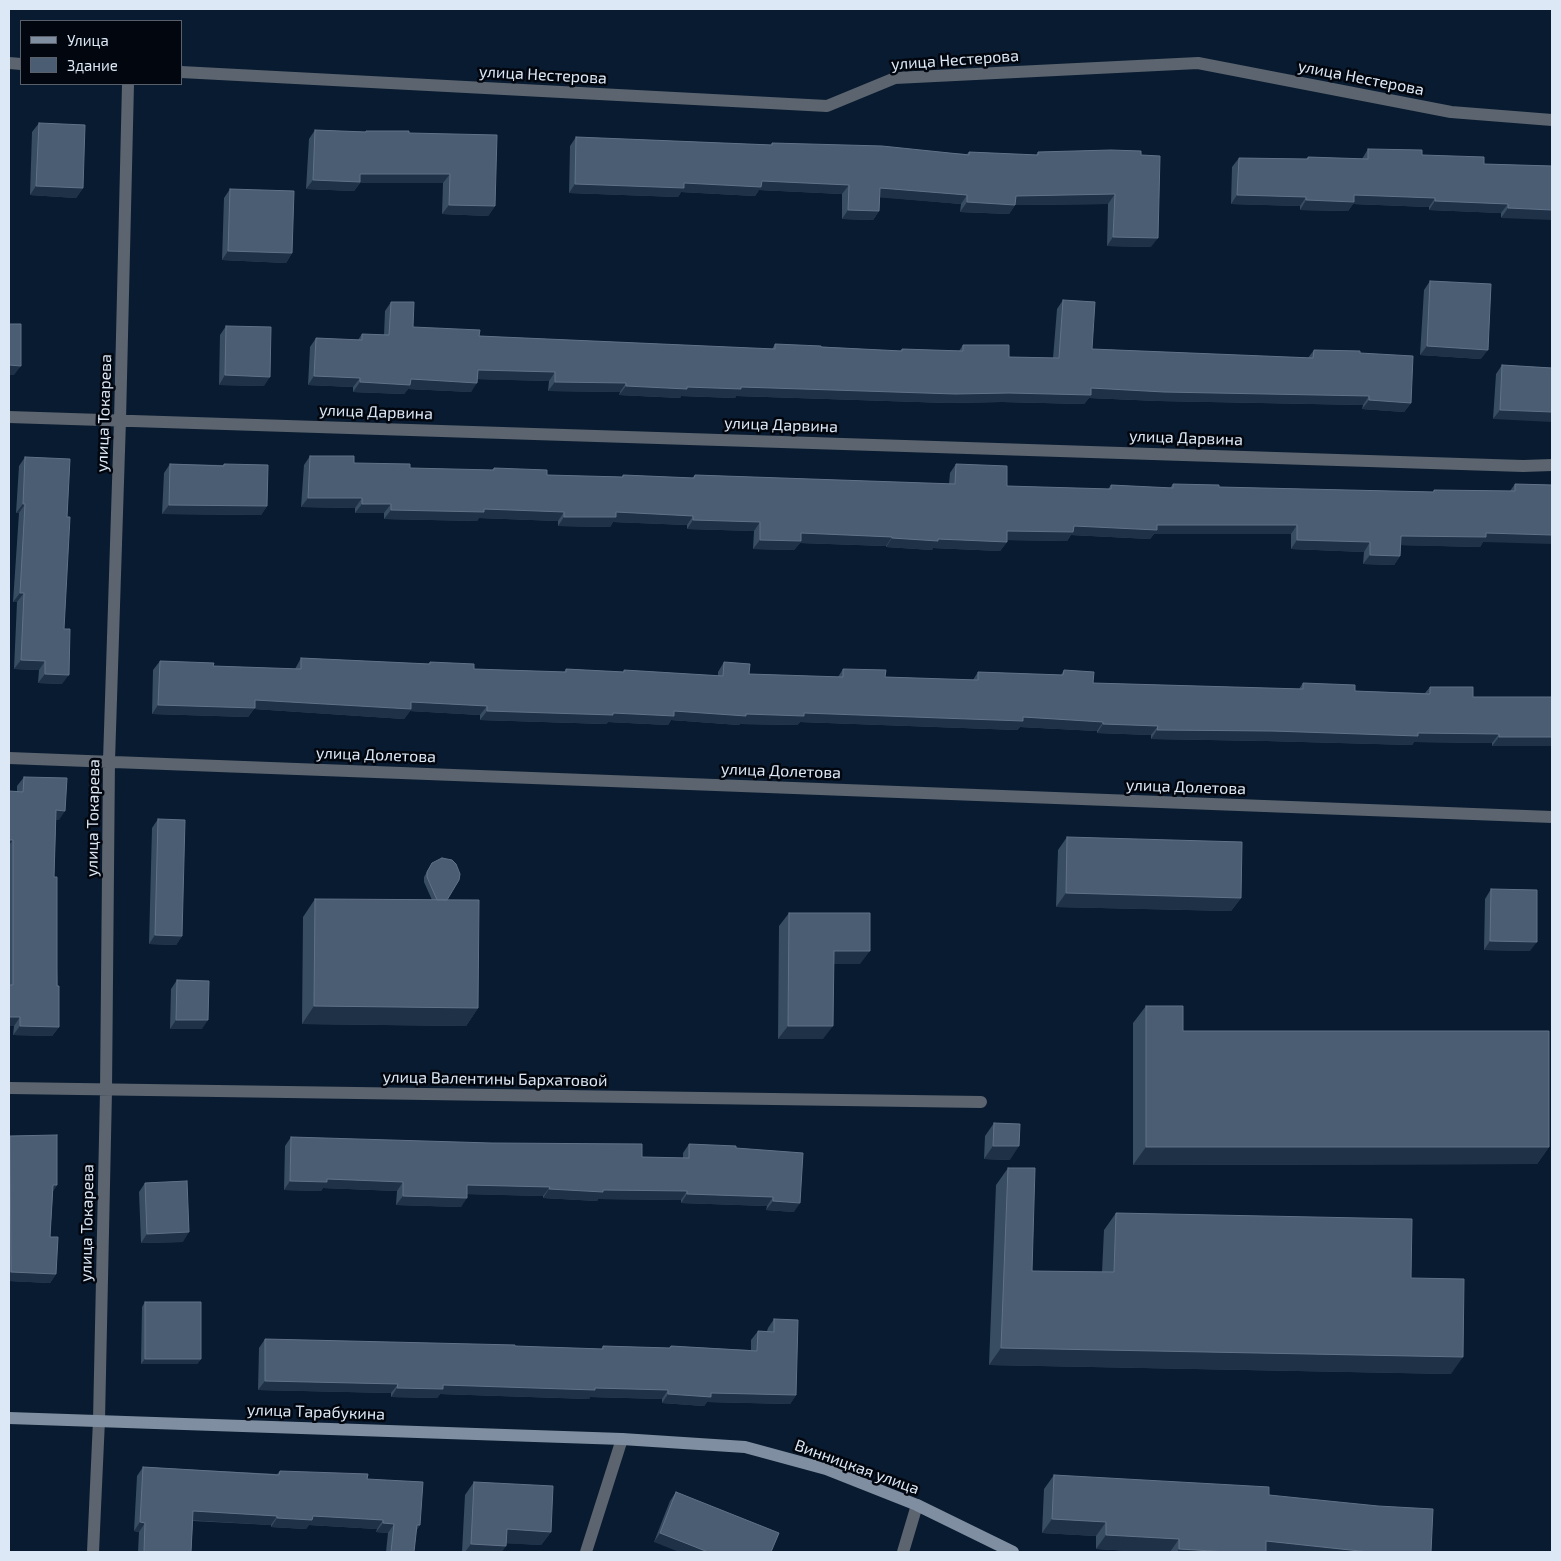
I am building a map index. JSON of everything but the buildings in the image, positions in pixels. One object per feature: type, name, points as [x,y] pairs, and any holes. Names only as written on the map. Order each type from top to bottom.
[{"type":"main road","name":"улица Тарабукина","points":[[9,1418],[622,1439]]},
{"type":"main road","name":"Винницкая улица","points":[[622,1439],[744,1447],[826,1470],[917,1505],[1013,1552]]},
{"type":"street","name":"улица Нестерова","points":[[182,72],[827,106],[895,78],[1198,63],[1451,112],[1552,120]]},
{"type":"street","name":"улица Токарева","points":[[93,1552],[99,1420],[106,1091],[109,761],[128,85]]},
{"type":"street","name":"улица Дарвина","points":[[9,417],[1552,465]]},
{"type":"street","name":"улица Долетова","points":[[9,758],[1552,817]]},
{"type":"street","name":"улица Валентины Бархатовой","points":[[9,1088],[106,1091],[981,1102]]},
{"type":"street","points":[[586,1552],[622,1439]]},
{"type":"street","points":[[903,1552],[917,1505]]}]
